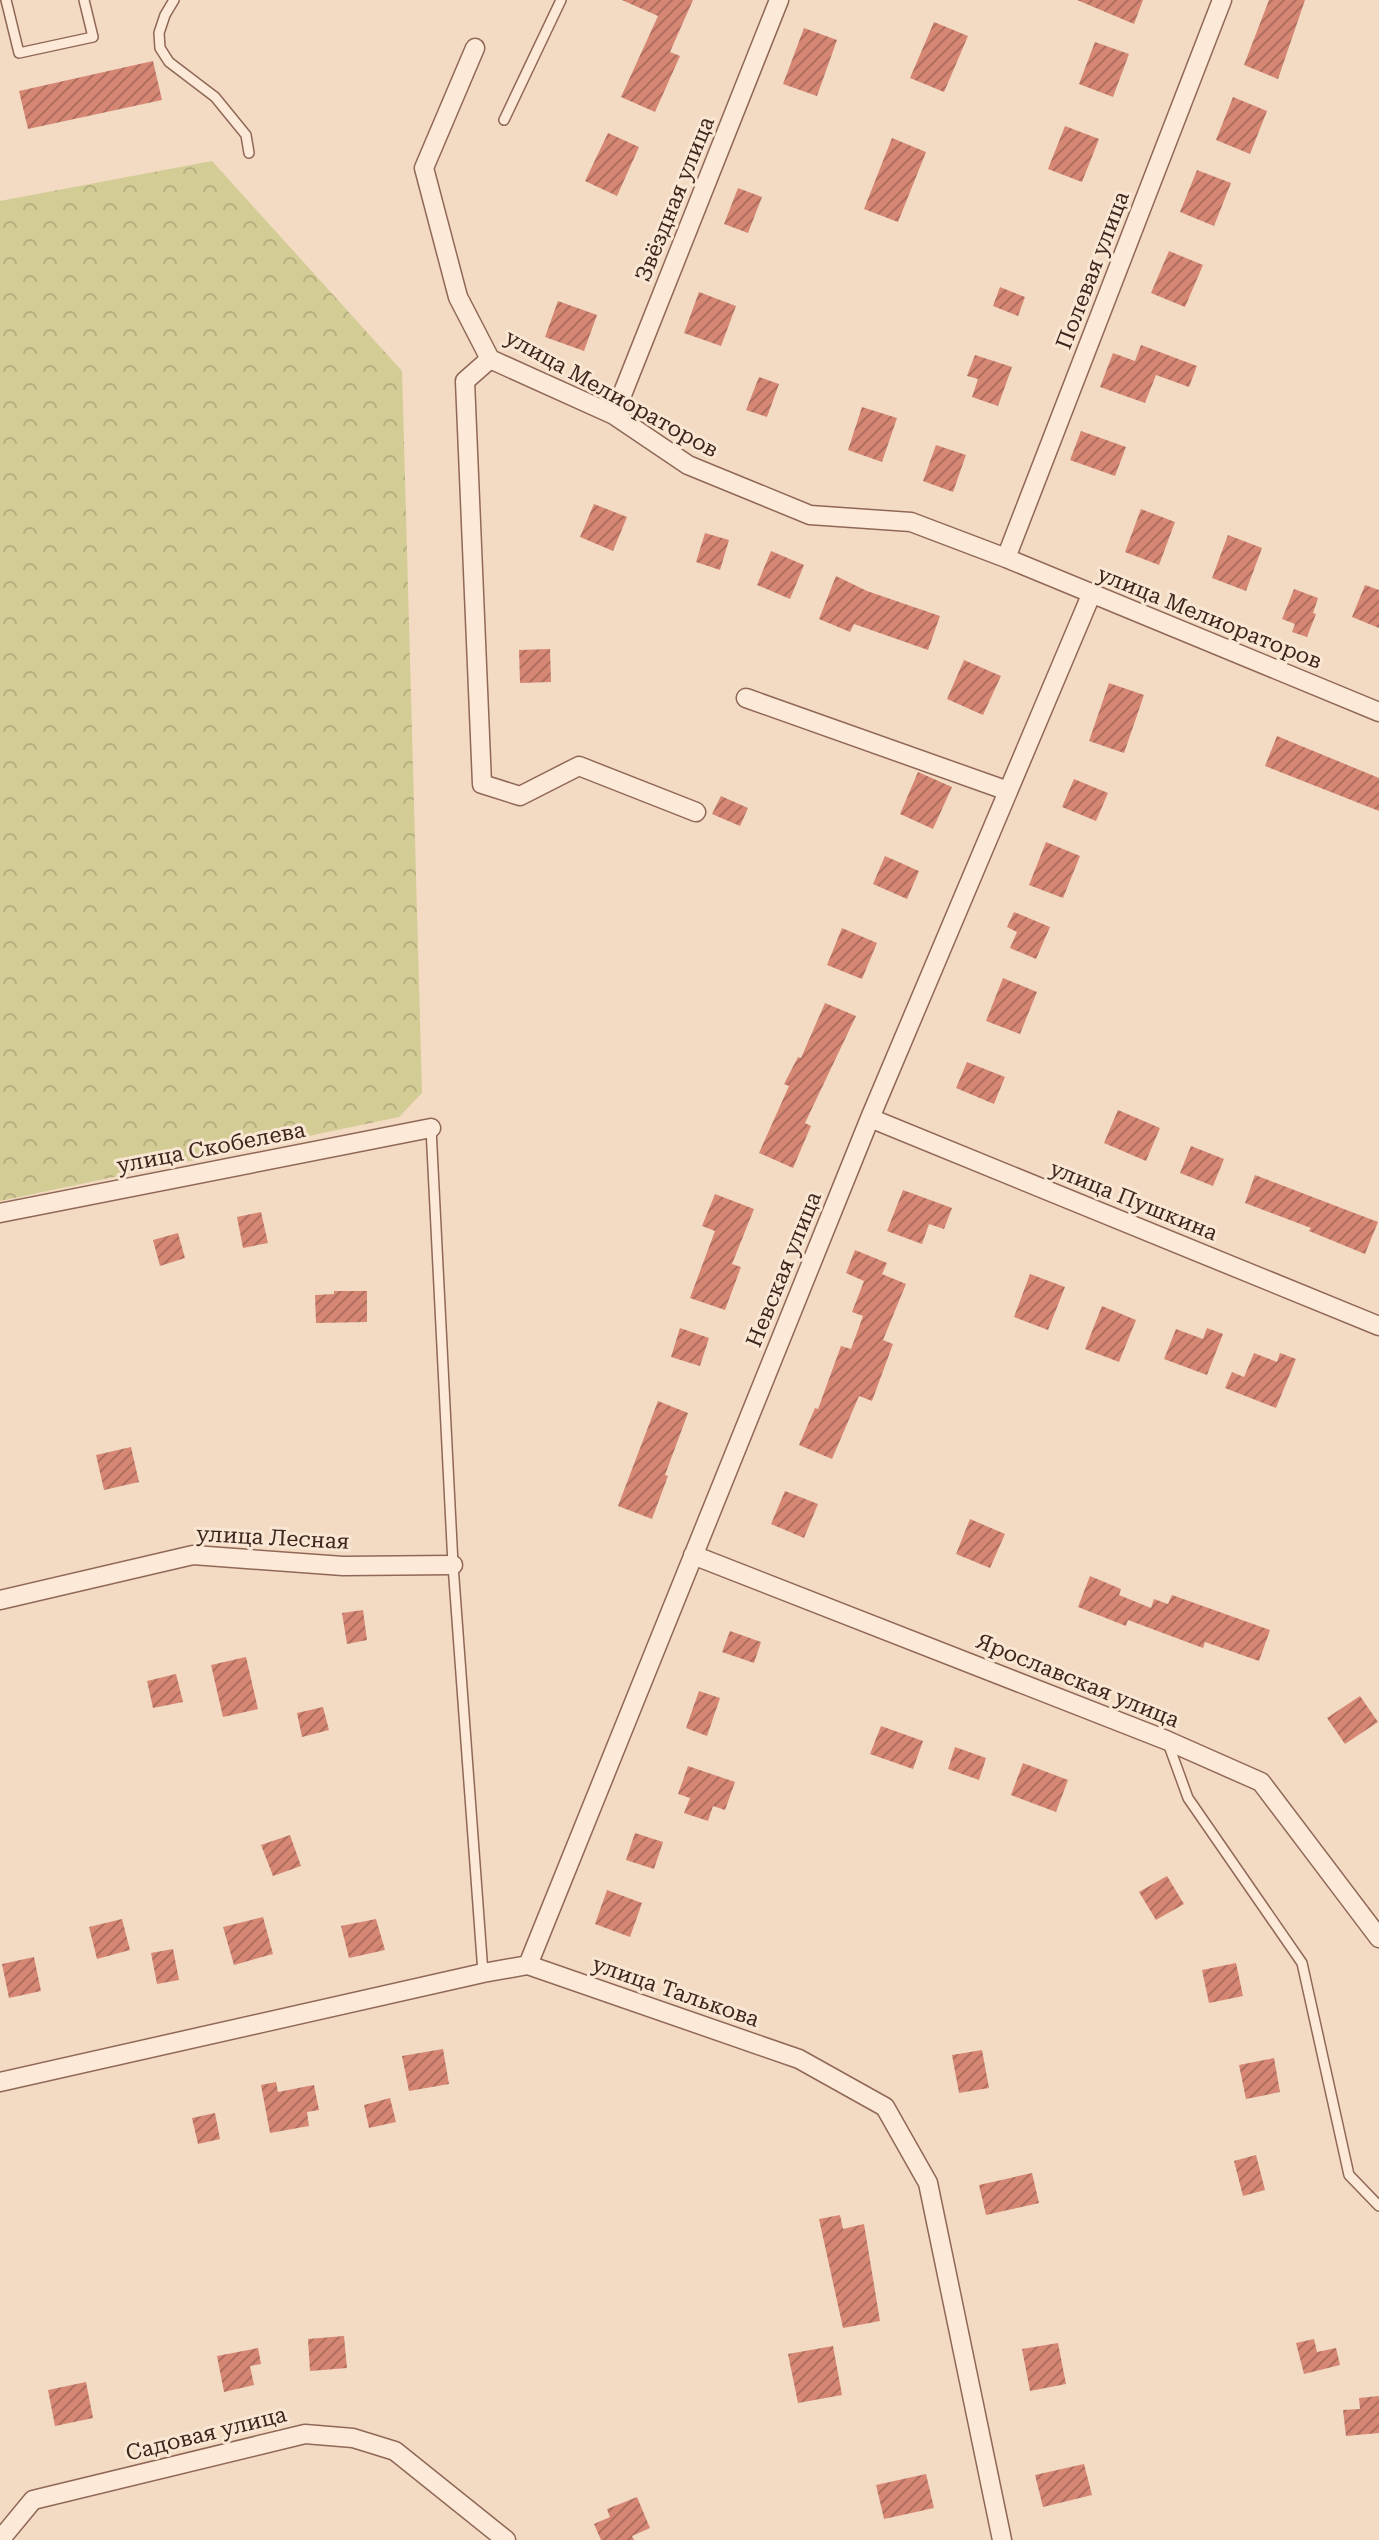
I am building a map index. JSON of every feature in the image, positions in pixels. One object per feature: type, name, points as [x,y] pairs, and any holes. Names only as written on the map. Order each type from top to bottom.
[{"type":"street","name":"Звёздная улица","points":[[614,415],[779,0]]},
{"type":"street","name":"Полевая улица","points":[[1006,558],[1222,0]]},
{"type":"street","name":"улица Мелиораторов","points":[[475,48],[424,168],[458,297],[490,359],[614,415],[688,465],[810,515],[911,522],[1379,712]]},
{"type":"street","points":[[490,359],[465,381],[482,784],[520,796],[579,766],[696,812]]},
{"type":"street","name":"Невская улица","points":[[528,1965],[870,1118],[1091,595]]},
{"type":"street","points":[[746,698],[1008,791]]},
{"type":"street","name":"улица Пушкина","points":[[870,1118],[1379,1326]]},
{"type":"street","name":"улица Скобелева","points":[[0,1213],[431,1128]]},
{"type":"street","name":"улица Лесная","points":[[0,1600],[193,1555],[343,1566],[453,1565]]},
{"type":"street","name":"Ярославская улица","points":[[693,1555],[1166,1740],[1261,1782],[1379,1938]]},
{"type":"street","name":"улица Талькова","points":[[0,2082],[528,1965],[799,2059],[885,2107],[928,2183],[1002,2540]]},
{"type":"street","name":"Садовая улица","points":[[0,2540],[33,2500],[305,2434],[353,2438],[395,2451],[506,2540]]},
{"type":"lane","points":[[6,0],[19,53],[93,37],[84,0]]},
{"type":"lane","points":[[174,0],[159,33],[160,48],[169,62],[215,97],[246,135],[249,153]]},
{"type":"lane","points":[[504,120],[561,0]]},
{"type":"lane","points":[[431,1128],[453,1565],[483,1973]]},
{"type":"lane","points":[[1166,1740],[1188,1798],[1302,1963],[1349,2175],[1379,2206]]},
{"type":"green space","points":[[212,161],[402,371],[422,1093],[399,1117],[0,1201],[0,201]]},
{"type":"building","points":[[622,0],[693,0],[670,52],[680,56],[655,112],[621,97],[658,16]]},
{"type":"building","points":[[1077,0],[1143,0],[1134,24]]},
{"type":"building","points":[[1269,0],[1305,0],[1278,79],[1244,65]]},
{"type":"building","points":[[934,22],[968,36],[944,92],[910,78]]},
{"type":"building","points":[[804,28],[837,40],[817,96],[783,84]]},
{"type":"building","points":[[1095,42],[1129,54],[1113,97],[1079,84]]},
{"type":"building","points":[[153,61],[162,100],[28,129],[19,91]]},
{"type":"building","points":[[1233,97],[1267,111],[1250,154],[1216,140]]},
{"type":"building","points":[[1065,126],[1099,139],[1082,182],[1048,169]]},
{"type":"building","points":[[608,133],[639,147],[617,196],[585,181]]},
{"type":"building","points":[[892,138],[926,152],[898,222],[864,209]]},
{"type":"building","points":[[1197,170],[1231,183],[1214,226],[1180,212]]},
{"type":"building","points":[[738,188],[762,197],[748,233],[724,224]]},
{"type":"building","points":[[1169,251],[1203,265],[1185,307],[1151,293]]},
{"type":"building","points":[[1000,287],[1025,297],[1018,316],[993,306]]},
{"type":"building","points":[[699,292],[736,306],[721,346],[684,333]]},
{"type":"building","points":[[558,301],[597,315],[584,351],[545,337]]},
{"type":"building","points":[[1141,345],[1197,366],[1189,387],[1156,375],[1145,403],[1100,387],[1113,353],[1135,361]]},
{"type":"building","points":[[975,355],[1012,367],[998,406],[972,397],[978,379],[967,376]]},
{"type":"building","points":[[759,377],[779,384],[767,417],[746,410]]},
{"type":"building","points":[[862,407],[897,418],[882,462],[848,450]]},
{"type":"building","points":[[1081,431],[1126,447],[1115,476],[1070,460]]},
{"type":"building","points":[[936,445],[966,455],[953,492],[923,481]]},
{"type":"building","points":[[594,504],[627,517],[613,551],[580,537]]},
{"type":"building","points":[[1141,509],[1175,522],[1159,565],[1125,552]]},
{"type":"building","points":[[705,533],[729,540],[720,570],[696,562]]},
{"type":"building","points":[[1228,535],[1262,548],[1246,591],[1212,578]]},
{"type":"building","points":[[771,551],[804,565],[790,599],[757,585]]},
{"type":"building","points":[[836,576],[867,591],[940,616],[928,650],[854,624],[850,632],[819,619]]},
{"type":"building","points":[[1365,585],[1379,590],[1379,628],[1352,617]]},
{"type":"building","points":[[1294,589],[1318,598],[1313,613],[1316,614],[1307,637],[1292,632],[1295,624],[1282,619]]},
{"type":"building","points":[[550,649],[551,682],[520,683],[519,650]]},
{"type":"building","points":[[964,660],[1001,676],[983,715],[947,699]]},
{"type":"building","points":[[1109,683],[1144,695],[1124,753],[1089,741]]},
{"type":"building","points":[[1277,736],[1379,778],[1379,811],[1265,766]]},
{"type":"building","points":[[918,772],[952,787],[933,829],[900,814]]},
{"type":"building","points":[[1074,779],[1108,793],[1096,821],[1062,807]]},
{"type":"building","points":[[721,796],[748,808],[740,826],[712,814]]},
{"type":"building","points":[[1046,842],[1080,856],[1063,898],[1029,885]]},
{"type":"building","points":[[885,856],[919,871],[907,899],[873,884]]},
{"type":"building","points":[[1014,912],[1050,927],[1036,959],[1010,948],[1017,932],[1007,927]]},
{"type":"building","points":[[842,928],[877,943],[862,979],[827,965]]},
{"type":"building","points":[[1003,978],[1037,992],[1020,1034],[986,1021]]},
{"type":"building","points":[[825,1003],[856,1016],[805,1123],[811,1126],[793,1168],[759,1153],[789,1086],[784,1084],[798,1057],[801,1058]]},
{"type":"building","points":[[967,1062],[1005,1077],[994,1104],[956,1088]]},
{"type":"building","points":[[1118,1110],[1160,1128],[1146,1161],[1104,1143]]},
{"type":"building","points":[[1191,1146],[1224,1159],[1213,1186],[1180,1173]]},
{"type":"building","points":[[1255,1175],[1378,1222],[1365,1254],[1309,1231],[1311,1228],[1245,1203]]},
{"type":"building","points":[[903,1190],[952,1208],[944,1229],[929,1224],[922,1244],[887,1231]]},
{"type":"building","points":[[715,1194],[754,1209],[732,1264],[741,1267],[725,1310],[690,1298],[715,1231],[702,1226]]},
{"type":"building","points":[[261,1212],[268,1243],[243,1248],[237,1217]]},
{"type":"building","points":[[178,1233],[185,1258],[160,1266],[153,1240]]},
{"type":"building","points":[[855,1250],[887,1263],[882,1274],[906,1284],[883,1340],[893,1344],[872,1401],[859,1396],[832,1459],[799,1445],[815,1408],[818,1409],[841,1346],[851,1349],[863,1316],[852,1312],[864,1281],[846,1273]]},
{"type":"building","points":[[1030,1274],[1065,1287],[1048,1330],[1014,1317]]},
{"type":"building","points":[[334,1291],[367,1291],[367,1322],[316,1323],[315,1295],[334,1294]]},
{"type":"building","points":[[1102,1306],[1136,1320],[1119,1362],[1085,1349]]},
{"type":"building","points":[[680,1328],[709,1338],[700,1366],[671,1357]]},
{"type":"building","points":[[1207,1328],[1223,1334],[1207,1375],[1164,1359],[1176,1329],[1203,1339]]},
{"type":"building","points":[[1254,1353],[1277,1362],[1280,1353],[1296,1359],[1276,1408],[1225,1388],[1232,1372],[1244,1377]]},
{"type":"building","points":[[658,1401],[688,1413],[652,1519],[618,1506]]},
{"type":"building","points":[[131,1447],[139,1482],[104,1490],[96,1455]]},
{"type":"building","points":[[785,1491],[818,1504],[804,1538],[771,1524]]},
{"type":"building","points":[[970,1519],[1005,1534],[990,1568],[956,1554]]},
{"type":"building","points":[[1090,1576],[1121,1589],[1119,1595],[1151,1608],[1154,1599],[1168,1604],[1172,1595],[1270,1630],[1259,1661],[1205,1642],[1203,1648],[1128,1620],[1126,1626],[1078,1607]]},
{"type":"building","points":[[363,1610],[367,1640],[347,1644],[342,1613]]},
{"type":"building","points":[[730,1631],[761,1642],[754,1663],[722,1652]]},
{"type":"building","points":[[246,1657],[258,1709],[223,1717],[211,1665]]},
{"type":"building","points":[[176,1674],[183,1702],[153,1708],[147,1681]]},
{"type":"building","points":[[699,1691],[720,1698],[707,1736],[686,1728]]},
{"type":"building","points":[[1360,1696],[1378,1722],[1345,1744],[1327,1718]]},
{"type":"building","points":[[323,1707],[329,1730],[302,1737],[297,1713]]},
{"type":"building","points":[[881,1726],[923,1741],[913,1769],[870,1754]]},
{"type":"building","points":[[955,1747],[986,1758],[979,1780],[948,1769]]},
{"type":"building","points":[[1023,1763],[1068,1780],[1056,1812],[1011,1795]]},
{"type":"building","points":[[688,1766],[735,1782],[725,1810],[713,1806],[708,1821],[684,1813],[690,1798],[678,1794]]},
{"type":"building","points":[[635,1833],[663,1842],[654,1869],[626,1860]]},
{"type":"building","points":[[290,1835],[301,1866],[273,1876],[261,1845]]},
{"type":"building","points":[[1167,1876],[1184,1904],[1156,1920],[1139,1892]]},
{"type":"building","points":[[607,1890],[642,1903],[630,1937],[595,1924]]},
{"type":"building","points":[[263,1917],[273,1954],[234,1965],[223,1927]]},
{"type":"building","points":[[122,1919],[130,1950],[97,1959],[89,1927]]},
{"type":"building","points":[[376,1919],[385,1950],[349,1958],[341,1926]]},
{"type":"building","points":[[173,1949],[179,1980],[157,1984],[151,1953]]},
{"type":"building","points":[[34,1957],[41,1991],[9,1998],[2,1964]]},
{"type":"building","points":[[1236,1963],[1243,1996],[1209,2003],[1202,1970]]},
{"type":"building","points":[[443,2049],[449,2084],[409,2091],[402,2056]]},
{"type":"building","points":[[982,2050],[989,2088],[959,2093],[952,2055]]},
{"type":"building","points":[[1274,2058],[1280,2092],[1246,2099],[1239,2065]]},
{"type":"building","points":[[276,2082],[278,2092],[314,2085],[319,2110],[307,2112],[309,2126],[270,2133],[261,2085]]},
{"type":"building","points":[[390,2098],[396,2122],[369,2128],[364,2105]]},
{"type":"building","points":[[215,2113],[220,2139],[198,2144],[192,2118]]},
{"type":"building","points":[[1256,2155],[1265,2190],[1243,2196],[1234,2161]]},
{"type":"building","points":[[1032,2173],[1039,2203],[986,2215],[979,2185]]},
{"type":"building","points":[[840,2215],[843,2229],[864,2224],[880,2321],[843,2328],[819,2219]]},
{"type":"building","points":[[344,2336],[347,2368],[310,2371],[308,2339]]},
{"type":"building","points":[[1314,2339],[1317,2352],[1336,2348],[1340,2365],[1304,2374],[1296,2343]]},
{"type":"building","points":[[1058,2343],[1066,2384],[1030,2391],[1022,2349]]},
{"type":"building","points":[[833,2346],[842,2395],[798,2403],[788,2354]]},
{"type":"building","points":[[258,2348],[261,2364],[250,2366],[254,2385],[224,2392],[217,2356]]},
{"type":"building","points":[[86,2382],[93,2418],[55,2426],[48,2390]]},
{"type":"building","points":[[1379,2396],[1379,2433],[1346,2436],[1343,2410],[1360,2409],[1359,2398]]},
{"type":"building","points":[[1084,2464],[1092,2495],[1043,2507],[1035,2475]]},
{"type":"building","points":[[926,2474],[934,2508],[884,2519],[876,2485]]},
{"type":"building","points":[[637,2497],[650,2528],[632,2536],[634,2540],[601,2540],[594,2524],[610,2517],[607,2509]]}]
